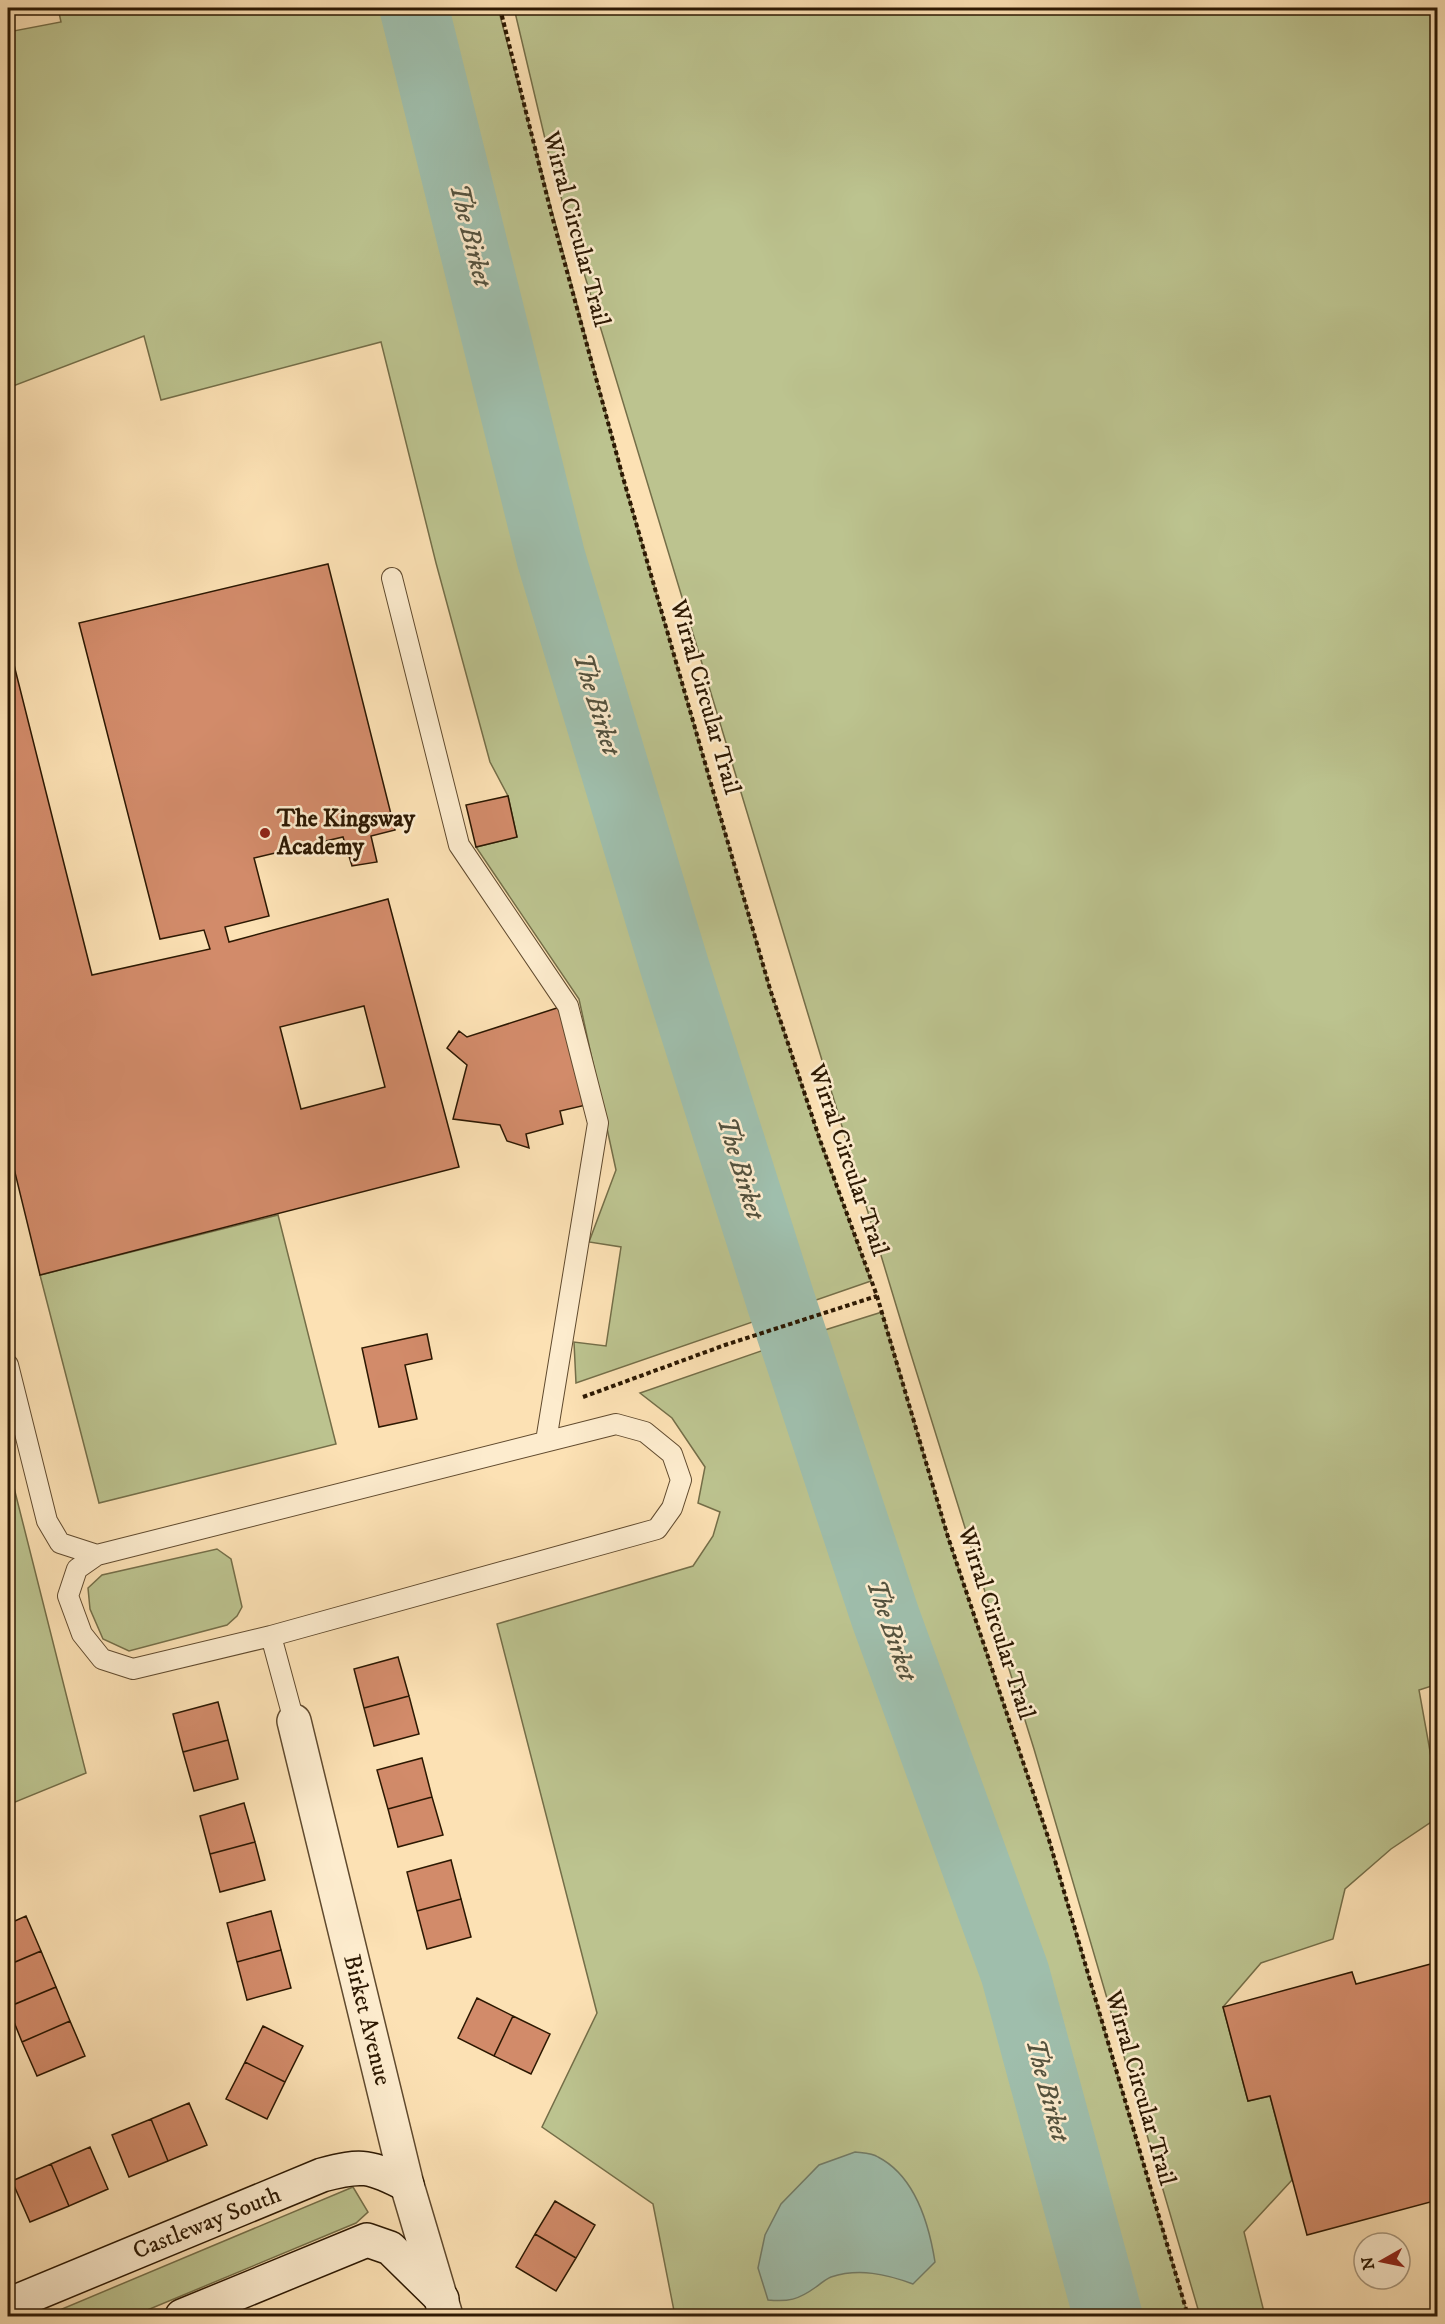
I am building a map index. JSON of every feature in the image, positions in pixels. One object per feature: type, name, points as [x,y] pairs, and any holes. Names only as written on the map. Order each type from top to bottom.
[{"type":"street","name":"Birket Avenue","points":[[294,1721],[407,2185],[444,2308]]},
{"type":"street","name":"Castleway South","points":[[15,2301],[322,2175],[350,2167],[380,2170],[407,2185]]},
{"type":"street","points":[[182,2316],[367,2240],[390,2248],[444,2308]]},
{"type":"lane","points":[[392,578],[459,846],[568,1005],[598,1123],[546,1442]]},
{"type":"lane","points":[[8,1365],[47,1521],[60,1543],[97,1555]]},
{"type":"lane","points":[[616,1424],[645,1432],[672,1454],[681,1480],[672,1508],[657,1529],[271,1636],[133,1669],[102,1659],[82,1634],[68,1596],[77,1569],[97,1555],[616,1424]]},
{"type":"lane","points":[[271,1636],[294,1721]]},
{"type":"path","name":"Wirral Circular Trail","points":[[500,8],[552,216],[619,463],[770,989],[820,1140],[877,1296],[948,1537],[1049,1840],[1188,2316]]},
{"type":"path","points":[[551,1408],[725,1345],[877,1296]]},
{"type":"green space","points":[[58,8],[414,8],[551,558],[667,939],[415,8],[498,8],[622,474],[770,989],[820,1140],[871,1281],[576,1383],[574,1342],[606,1346],[621,1247],[589,1242],[616,1170],[579,999],[476,847],[517,837],[508,796],[490,762],[436,563],[381,342],[161,400],[144,336],[8,388],[8,32],[61,22]]},
{"type":"green space","points":[[514,8],[1437,8],[1438,1684],[1419,1690],[1437,1790],[1437,1818],[1391,1849],[1345,1889],[1333,1939],[1261,1963],[1223,2007],[1248,2101],[1270,2096],[1292,2180],[1244,2232],[1265,2316],[1200,2316],[1034,1749],[909,1348],[551,164]]},
{"type":"green space","points":[[278,1215],[336,1444],[99,1503],[40,1275]]},
{"type":"green space","points":[[882,1312],[948,1537],[1049,1840],[1188,2316],[675,2316],[653,2204],[542,2127],[597,2013],[497,1624],[693,1566],[713,1536],[720,1512],[698,1503],[705,1467],[672,1418],[640,1393]]},
{"type":"green space","points":[[8,1464],[86,1773],[8,1805]]},
{"type":"green space","points":[[217,1549],[231,1559],[242,1607],[237,1616],[227,1625],[129,1651],[103,1639],[90,1609],[88,1588],[102,1575]]},
{"type":"green space","points":[[353,2187],[368,2212],[356,2223],[133,2316],[61,2316],[62,2309]]},
{"type":"shaded area","points":[[855,2152],[876,2156],[891,2165],[902,2176],[918,2202],[924,2217],[935,2262],[913,2284],[883,2275],[841,2274],[825,2280],[804,2295],[793,2299],[768,2300],[758,2268],[765,2235],[781,2204],[819,2165]]},
{"type":"building","points":[[328,564],[395,830],[371,836],[377,862],[352,866],[343,837],[254,858],[269,916],[225,927],[229,942],[388,899],[459,1167],[40,1275],[8,1144],[8,641],[92,975],[210,949],[204,930],[160,939],[79,623]],"holes":[[[364,1006],[385,1087],[301,1109],[280,1027]]]},
{"type":"building","points":[[508,796],[517,837],[476,847],[466,805]]},
{"type":"building","points":[[560,1007],[586,1105],[560,1111],[563,1124],[526,1134],[529,1148],[507,1141],[500,1125],[453,1119],[467,1065],[447,1048],[459,1031],[467,1037]]},
{"type":"building","points":[[427,1334],[432,1359],[405,1365],[417,1419],[379,1427],[362,1348]]},
{"type":"building","points":[[398,1657],[409,1696],[364,1708],[354,1669]]},
{"type":"building","points":[[409,1696],[419,1734],[374,1746],[364,1708]]},
{"type":"building","points":[[218,1702],[228,1740],[183,1752],[173,1714]]},
{"type":"building","points":[[228,1740],[238,1779],[194,1791],[183,1752]]},
{"type":"building","points":[[422,1758],[432,1797],[388,1809],[377,1770]]},
{"type":"building","points":[[432,1797],[443,1835],[398,1847],[388,1809]]},
{"type":"building","points":[[244,1803],[255,1842],[210,1854],[200,1816]]},
{"type":"building","points":[[255,1842],[265,1880],[220,1892],[210,1854]]},
{"type":"building","points":[[451,1860],[461,1899],[417,1911],[407,1872]]},
{"type":"building","points":[[461,1899],[471,1937],[427,1949],[417,1911]]},
{"type":"building","points":[[271,1911],[281,1950],[237,1962],[227,1923]]},
{"type":"building","points":[[26,1916],[41,1951],[8,1965],[8,1924]]},
{"type":"building","points":[[281,1950],[291,1988],[247,2000],[237,1962]]},
{"type":"building","points":[[41,1951],[56,1987],[8,2007],[8,1965]]},
{"type":"building","points":[[1438,1962],[1438,2200],[1307,2235],[1270,2096],[1248,2101],[1223,2007],[1352,1972],[1356,1984]]},
{"type":"building","points":[[56,1987],[70,2021],[22,2042],[8,2007]]},
{"type":"building","points":[[477,1998],[513,2016],[494,2056],[458,2038]]},
{"type":"building","points":[[513,2016],[550,2034],[531,2074],[494,2056]]},
{"type":"building","points":[[70,2021],[85,2056],[37,2076],[22,2042]]},
{"type":"building","points":[[263,2026],[303,2046],[285,2082],[245,2062]]},
{"type":"building","points":[[245,2062],[285,2082],[267,2119],[226,2099]]},
{"type":"building","points":[[189,2103],[207,2145],[168,2161],[151,2119]]},
{"type":"building","points":[[151,2119],[168,2161],[129,2177],[112,2135]]},
{"type":"building","points":[[90,2147],[108,2189],[69,2206],[51,2164]]},
{"type":"building","points":[[51,2164],[69,2206],[30,2222],[12,2181]]},
{"type":"building","points":[[555,2201],[595,2225],[576,2258],[535,2234]]},
{"type":"building","points":[[535,2234],[576,2258],[556,2291],[516,2267]]},
{"type":"waterway","name":"The Birket","points":[[414,8],[551,558],[675,968],[781,1302],[885,1616],[1015,1973],[1108,2316]]},
{"type":"place","name":"The Kingsway Academy","points":[[265,833]]}]
